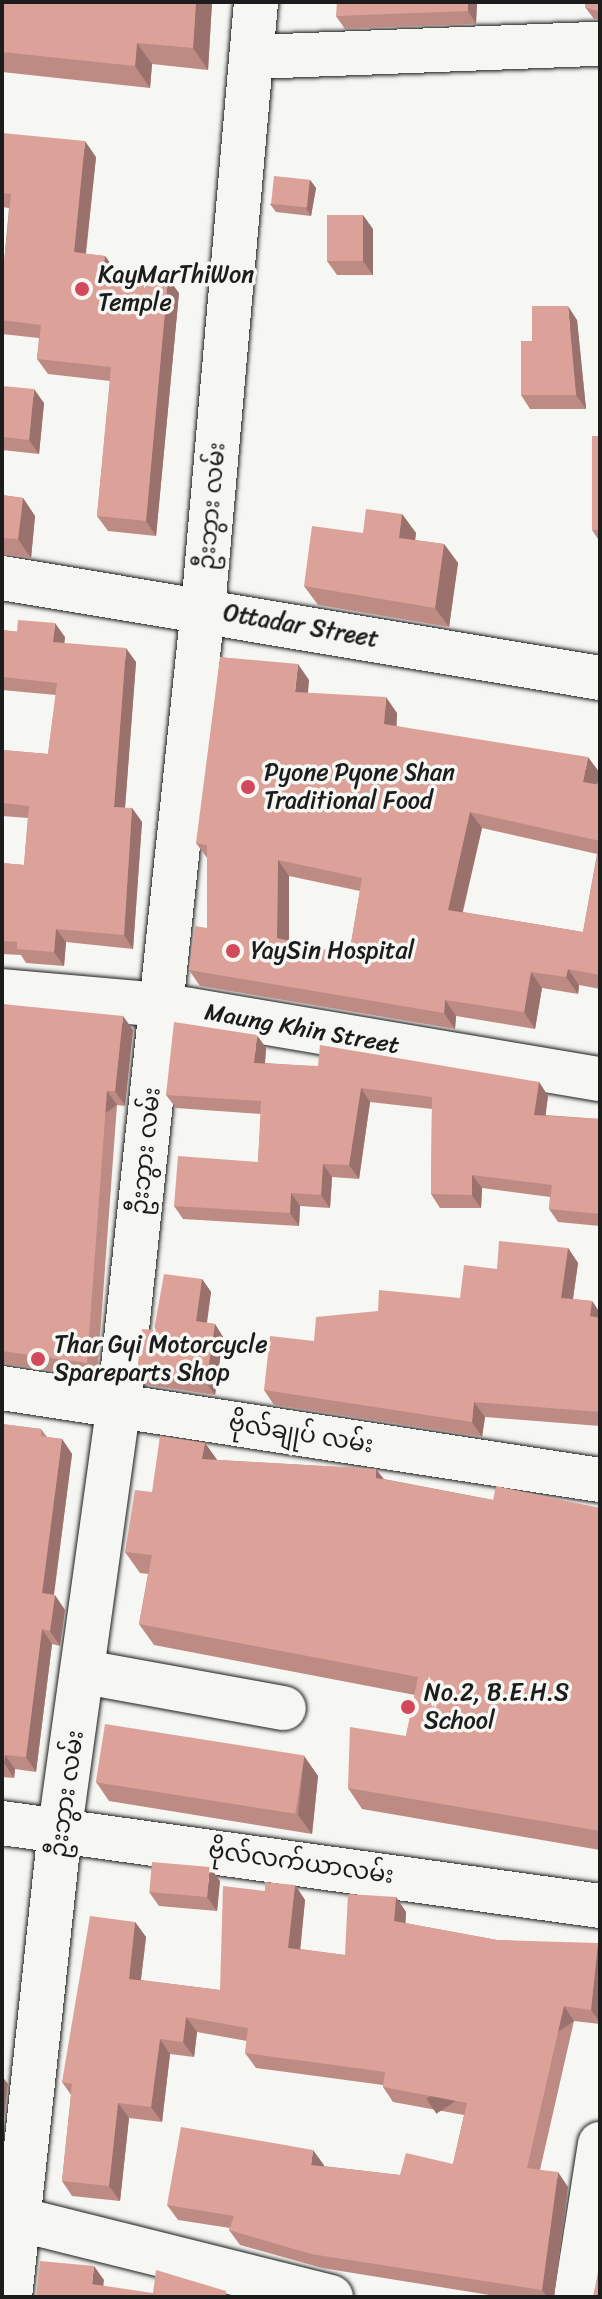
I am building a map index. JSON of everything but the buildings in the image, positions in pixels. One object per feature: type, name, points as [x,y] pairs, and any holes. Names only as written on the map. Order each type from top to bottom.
[{"type":"street","name":"ဦးဘွား လမ်း","points":[[10,2297],[10,2217],[119,1405],[203,609],[254,57],[256,2]]},
{"type":"street","points":[[254,57],[600,44]]},
{"type":"street","name":"Ottadar Street","points":[[2,578],[203,609],[600,678]]},
{"type":"street","name":"Maung Khin Street","points":[[2,991],[161,1005],[600,1079]]},
{"type":"street","name":"ဗိုလ်ချုပ် လမ်း","points":[[2,1388],[600,1480]]},
{"type":"street","points":[[85,1672],[284,1708]]},
{"type":"street","name":"ဗိုလ်လက်ယာလမ်း","points":[[2,1823],[60,1828],[600,1906]]},
{"type":"street","points":[[576,2297],[600,2144]]},
{"type":"street","points":[[10,2217],[255,2288],[331,2297]]},
{"type":"place","name":"KayMarThiWon Temple","points":[[82,289]]},
{"type":"place","name":"Pyone Pyone Shan Traditional Food","points":[[248,787]]},
{"type":"place","name":"YaySin Hospital","points":[[233,951]]},
{"type":"place","name":"Thar Gyi Motorcycle Spareparts Shop","points":[[38,1359]]},
{"type":"place","name":"No.2, B.E.H.S School","points":[[408,1707]]}]
